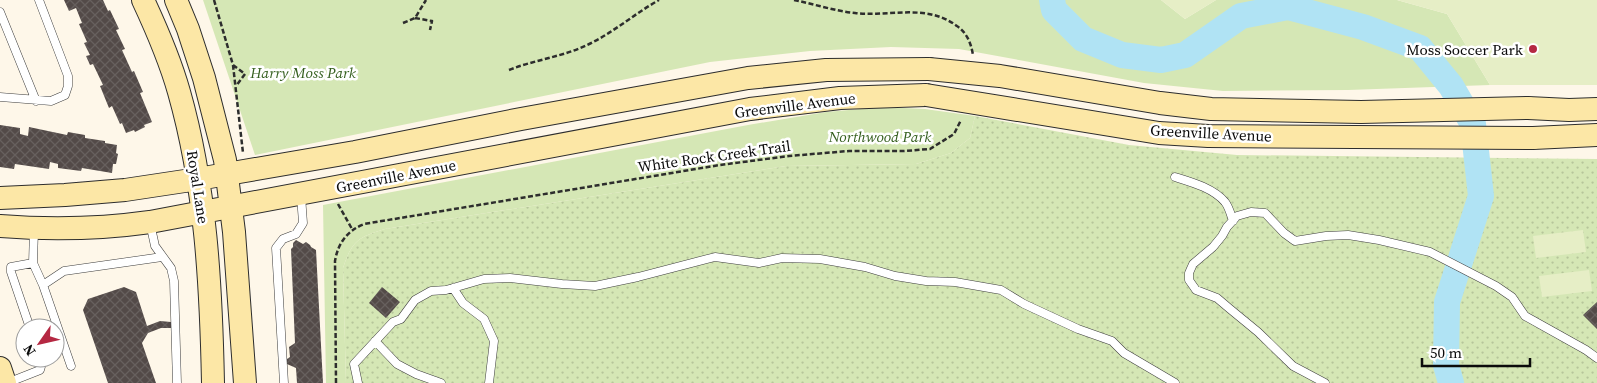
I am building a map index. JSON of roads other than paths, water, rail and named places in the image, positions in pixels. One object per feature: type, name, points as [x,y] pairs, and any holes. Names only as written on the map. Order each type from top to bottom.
[{"type":"main road","name":"Royal Lane","points":[[144,0],[168,57],[190,131],[203,211],[210,289],[213,383]]},
{"type":"main road","name":"Royal Lane","points":[[176,0],[188,29],[206,87],[225,160],[231,207],[245,383]]},
{"type":"main road","name":"Greenville Avenue","points":[[0,198],[125,190],[198,179],[356,152],[521,119],[748,78],[826,70],[929,68],[1000,76],[1160,103],[1210,109],[1361,112],[1528,108],[1597,109]]},
{"type":"main road","name":"Greenville Avenue","points":[[0,226],[34,228],[115,227],[150,222],[740,111],[840,98],[926,95],[1159,133],[1208,136],[1533,138],[1597,135]]},
{"type":"main road","points":[[521,119],[525,151]]},
{"type":"main road","points":[[0,368],[6,383]]},
{"type":"lane","points":[[0,97],[51,101],[65,95],[68,86],[68,76],[39,0]]},
{"type":"lane","points":[[0,12],[36,101]]},
{"type":"lane","points":[[1175,177],[1213,192],[1225,202],[1233,221]]},
{"type":"lane","points":[[284,383],[276,248],[283,239],[296,234],[304,224],[301,194]]},
{"type":"lane","points":[[1324,383],[1293,366],[1258,332],[1217,298],[1196,290],[1189,280],[1189,273],[1193,264],[1213,247],[1227,227],[1238,216],[1250,212],[1265,213],[1284,233],[1295,241],[1348,235],[1430,252],[1496,286],[1512,297],[1525,316],[1597,358]]},
{"type":"lane","points":[[150,222],[155,246],[170,268],[174,281],[178,383]]},
{"type":"lane","points":[[34,228],[33,262],[71,366]]},
{"type":"lane","points":[[358,383],[354,364],[393,322],[401,319],[415,300],[431,291],[446,290],[484,279],[510,278],[595,286],[715,257],[759,263],[782,258],[820,259],[865,267],[895,276],[926,281],[955,282],[1001,290],[1024,304],[1078,329],[1112,341],[1124,353],[1175,383]]},
{"type":"lane","points":[[43,285],[64,271],[162,258]]},
{"type":"lane","points":[[26,318],[10,272],[12,267],[33,262]]},
{"type":"lane","points":[[453,288],[462,303],[484,319],[494,341],[489,383]]},
{"type":"lane","points":[[375,341],[398,364],[416,374],[441,383]]},
{"type":"lane","points":[[6,383],[40,370],[41,368]]},
{"type":"waterway","points":[[1052,0],[1054,10],[1083,39],[1122,55],[1161,60],[1185,55],[1241,16],[1288,7],[1363,27],[1420,48],[1451,86],[1473,124],[1481,196],[1447,302],[1446,365],[1451,383]]},
{"type":"place","name":"Moss Soccer Park","points":[[1533,49]]},
{"type":"park label","name":"Harry Moss Park","points":[[303,72]]},
{"type":"park label","name":"Northwood Park","points":[[880,136]]}]
